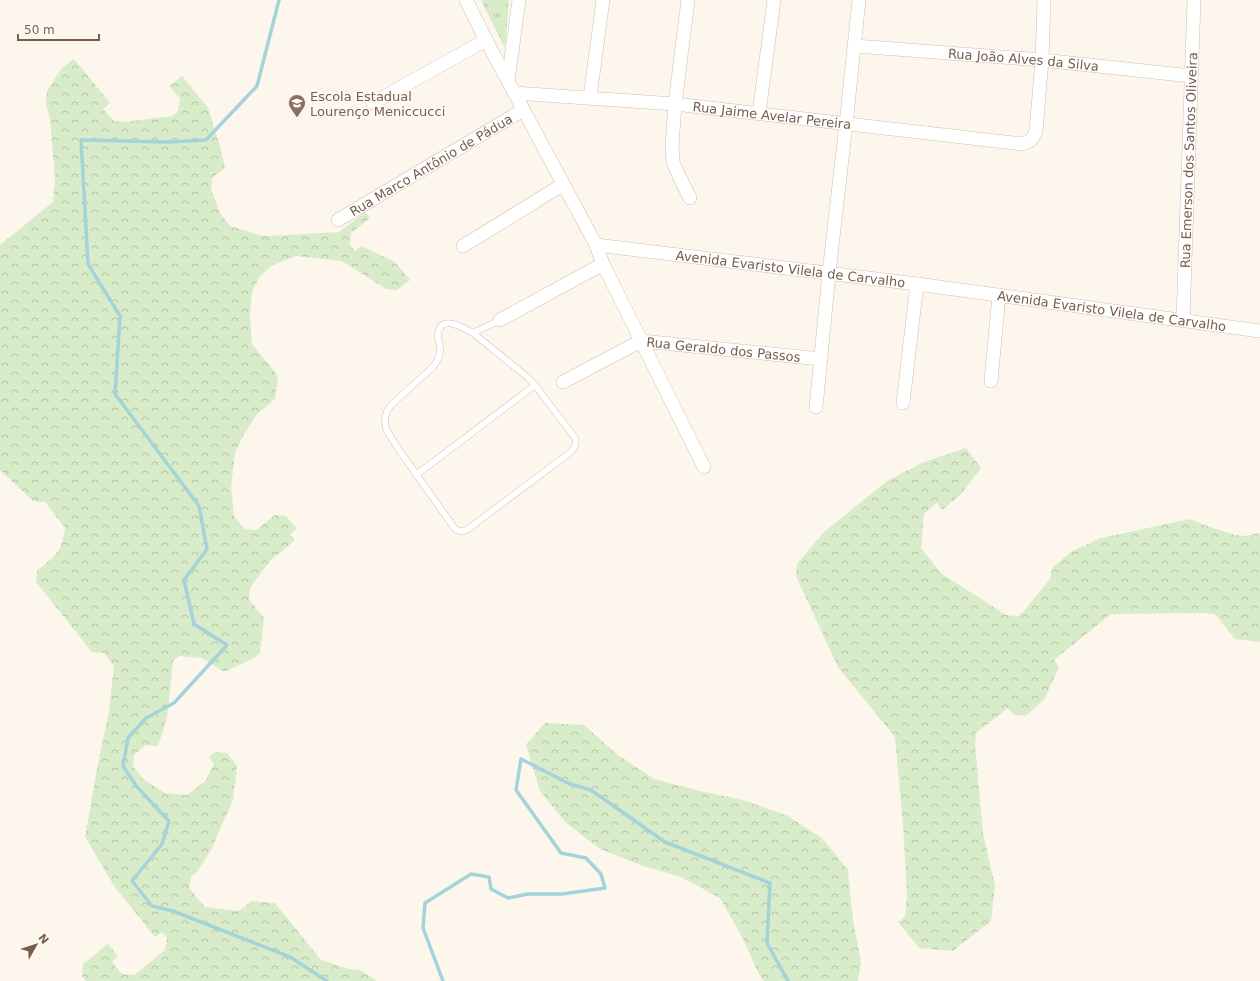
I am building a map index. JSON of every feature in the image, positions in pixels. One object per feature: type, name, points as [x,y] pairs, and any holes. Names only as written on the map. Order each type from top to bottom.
[{"type":"street","points":[[466,0],[562,185],[596,245],[603,264],[704,467]]},
{"type":"street","points":[[511,87],[519,0]]},
{"type":"street","points":[[590,97],[603,0]]},
{"type":"street","points":[[688,0],[675,104],[672,145],[673,162],[690,198]]},
{"type":"street","points":[[760,114],[774,0]]},
{"type":"street","points":[[816,407],[859,0]]},
{"type":"street","points":[[1042,60],[1044,0]]},
{"type":"street","name":"Rua Emerson dos Santos Oliveira","points":[[1183,320],[1194,0]]},
{"type":"street","points":[[373,103],[486,40]]},
{"type":"street","name":"Rua João Alves da Silva","points":[[855,46],[1042,60],[1192,76]]},
{"type":"street","name":"Rua Jaime Avelar Pereira","points":[[511,87],[590,97],[675,104],[1022,144],[1030,142],[1036,131],[1042,60]]},
{"type":"street","name":"Rua Marco Antônio de Pádua","points":[[338,220],[524,110]]},
{"type":"street","points":[[463,246],[562,185]]},
{"type":"street","name":"Avenida Evaristo Vilela de Carvalho","points":[[596,245],[917,284],[1260,331]]},
{"type":"street","points":[[500,320],[603,264]]},
{"type":"street","points":[[903,403],[917,284]]},
{"type":"street","points":[[991,381],[999,296]]},
{"type":"street","name":"Rua Geraldo dos Passos","points":[[563,382],[641,341],[821,359]]},
{"type":"lane","points":[[473,333],[500,320]]},
{"type":"lane","points":[[451,323],[458,325],[473,333],[536,385],[575,438],[575,447],[571,452],[490,514],[464,532],[459,532],[455,529],[416,474],[386,429],[384,419],[387,411],[392,404],[433,367],[439,359],[441,351],[438,335],[440,329],[445,324],[451,323]]},
{"type":"lane","points":[[416,474],[536,385]]},
{"type":"green space","points":[[481,0],[509,0],[505,48]]},
{"type":"green space","points":[[74,59],[110,103],[103,109],[114,121],[125,122],[172,116],[178,111],[180,99],[169,86],[182,76],[208,108],[225,168],[212,178],[211,189],[220,213],[230,226],[258,235],[269,236],[339,232],[365,212],[370,218],[351,233],[350,245],[355,251],[361,246],[394,261],[410,280],[397,290],[386,289],[342,261],[296,256],[272,265],[260,276],[252,292],[250,315],[252,344],[278,376],[275,399],[257,414],[243,436],[235,453],[231,487],[234,516],[244,529],[256,530],[275,515],[286,516],[297,529],[290,534],[295,540],[270,561],[250,588],[249,599],[264,618],[260,653],[254,658],[224,672],[202,658],[179,656],[173,661],[167,718],[158,746],[146,745],[134,755],[133,766],[143,779],[165,793],[187,795],[206,780],[214,764],[209,757],[215,752],[227,753],[237,766],[233,800],[211,850],[197,872],[191,877],[189,888],[205,907],[239,911],[252,901],[275,903],[321,960],[349,969],[360,970],[377,981],[86,981],[82,976],[83,964],[108,944],[118,956],[112,962],[122,974],[134,975],[165,950],[167,938],[162,932],[155,937],[114,886],[85,837],[109,712],[114,666],[104,653],[92,652],[36,582],[37,571],[57,553],[60,548],[65,528],[45,502],[33,501],[0,470],[0,245],[53,202],[55,179],[50,120],[46,103],[47,91],[61,69]]},
{"type":"green space","points":[[966,448],[981,468],[961,494],[942,510],[937,503],[924,514],[921,548],[941,573],[1006,615],[1018,616],[1024,611],[1050,579],[1052,568],[1071,552],[1101,538],[1190,519],[1235,535],[1246,536],[1260,533],[1260,642],[1235,639],[1215,614],[1111,614],[1054,660],[1059,667],[1044,700],[1025,716],[1013,714],[1008,708],[976,733],[975,745],[983,833],[995,886],[991,921],[953,951],[919,948],[898,922],[905,917],[907,894],[903,824],[895,737],[838,667],[796,576],[797,564],[824,532],[887,481],[924,462]]},
{"type":"green space","points":[[545,723],[584,725],[618,755],[654,779],[743,800],[786,815],[822,838],[848,870],[853,920],[861,962],[858,981],[764,981],[759,974],[741,935],[720,898],[681,877],[640,865],[600,849],[566,823],[540,791],[526,745]]},
{"type":"waterway","points":[[279,0],[257,86],[206,140],[168,142],[81,140],[88,264],[120,316],[115,394],[199,506],[207,549],[184,580],[194,624],[227,645],[174,703],[146,718],[128,738],[123,766],[137,787],[169,821],[162,844],[132,881],[152,906],[173,911],[290,957],[327,981]]},
{"type":"waterway","points":[[443,981],[423,928],[425,903],[471,874],[489,877],[491,889],[508,898],[528,894],[562,894],[605,888],[601,874],[586,858],[561,853],[516,790],[521,759],[570,784],[591,790],[665,842],[770,883],[767,943],[788,981]]},
{"type":"place","name":"Escola Estadual Lourenço Meniccucci","points":[[297,118]]}]
